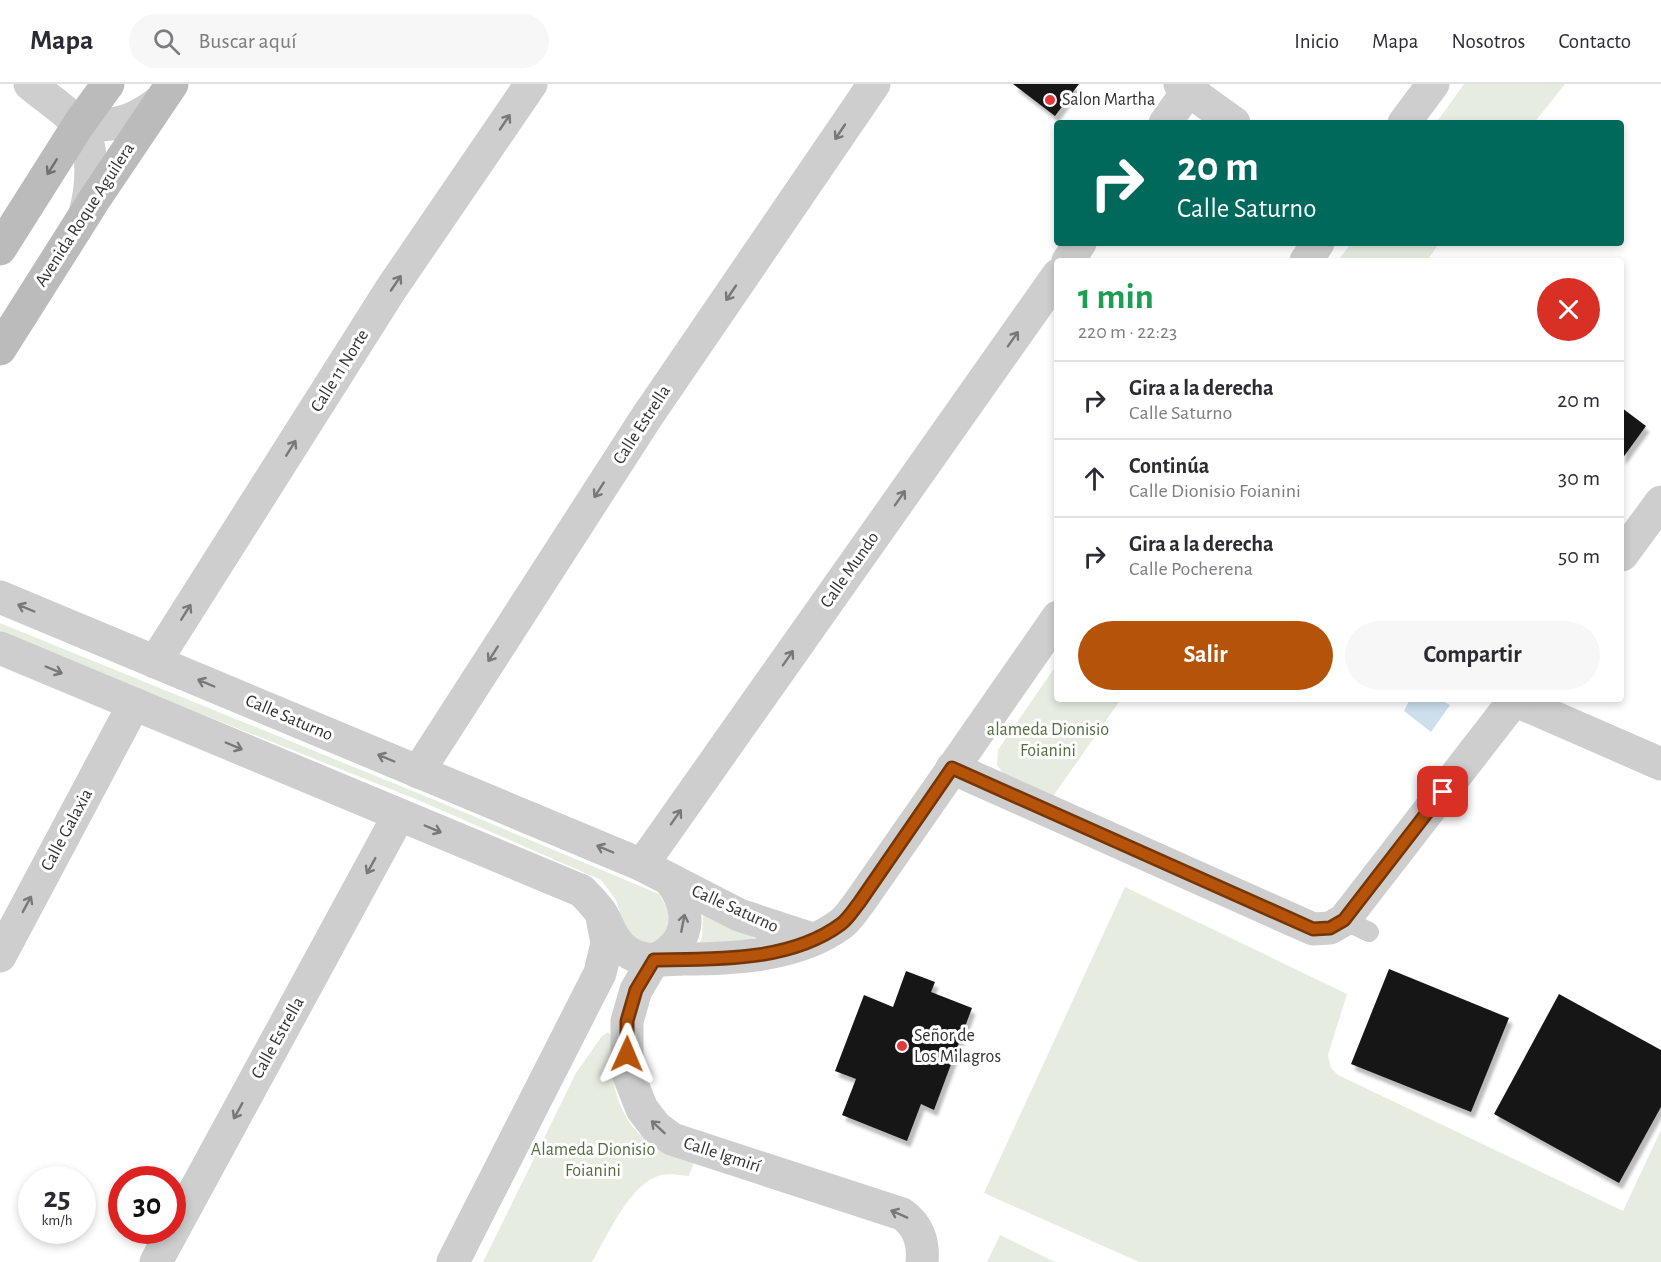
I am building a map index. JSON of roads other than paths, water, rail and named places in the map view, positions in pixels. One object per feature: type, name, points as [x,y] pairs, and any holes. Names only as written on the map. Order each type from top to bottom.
[{"type":"main road","points":[[0,249],[79,124],[108,84]]},
{"type":"main road","name":"Avenida Roque Aguilera","points":[[0,349],[86,213],[166,93]]},
{"type":"street","points":[[30,84],[79,124],[88,146],[92,169],[86,213]]},
{"type":"street","name":"Calle 11 Norte","points":[[155,662],[391,289],[531,84]]},
{"type":"street","name":"Calle Estrella","points":[[418,772],[646,418],[874,84]]},
{"type":"street","points":[[1406,120],[1433,84]]},
{"type":"street","points":[[1167,120],[1187,86],[1230,120]]},
{"type":"street","points":[[79,124],[100,126],[122,123],[142,115],[166,93]]},
{"type":"street","name":"Calle Mundo","points":[[656,872],[1054,281]]},
{"type":"street","points":[[1624,552],[1661,502]]},
{"type":"street","name":"Calle Saturno","points":[[0,597],[656,872],[739,915],[812,939]]},
{"type":"street","points":[[812,939],[842,923],[859,903],[1054,623]]},
{"type":"street","name":"Calle Saturno","points":[[0,648],[582,891],[602,915],[614,940],[625,951],[639,958],[654,960],[731,959],[776,952],[812,939]]},
{"type":"street","points":[[952,768],[1313,929],[1357,926],[1513,702]]},
{"type":"street","points":[[1519,702],[1661,764]]},
{"type":"street","name":"Calle Galaxia","points":[[0,956],[134,704]]},
{"type":"street","name":"Calle Estrella","points":[[156,1262],[399,815]]},
{"type":"street","name":"Calle Igmirí","points":[[656,872],[680,892],[686,907],[685,924],[679,940],[669,952],[654,960],[636,990],[627,1021],[627,1071],[642,1109],[656,1127],[672,1139],[902,1214],[912,1221],[918,1233],[923,1249],[922,1262]]},
{"type":"street","points":[[453,1262],[600,973],[607,943],[602,915]]},
{"type":"street","points":[[575,1021],[609,987],[654,960]]},
{"type":"street","points":[[575,1021],[613,1017],[627,1021]]},
{"type":"water","points":[[1408,702],[1444,702],[1450,705],[1431,732],[1404,711]]},
{"type":"place","name":"Salon Martha","points":[[1050,100]]},
{"type":"place","name":"Señor de Los Milagros","points":[[902,1046]]},
{"type":"park label","name":"alameda Dionisio Foianini","points":[[1048,740]]},
{"type":"park label","name":"Alameda Dionisio Foianini","points":[[593,1160]]}]
